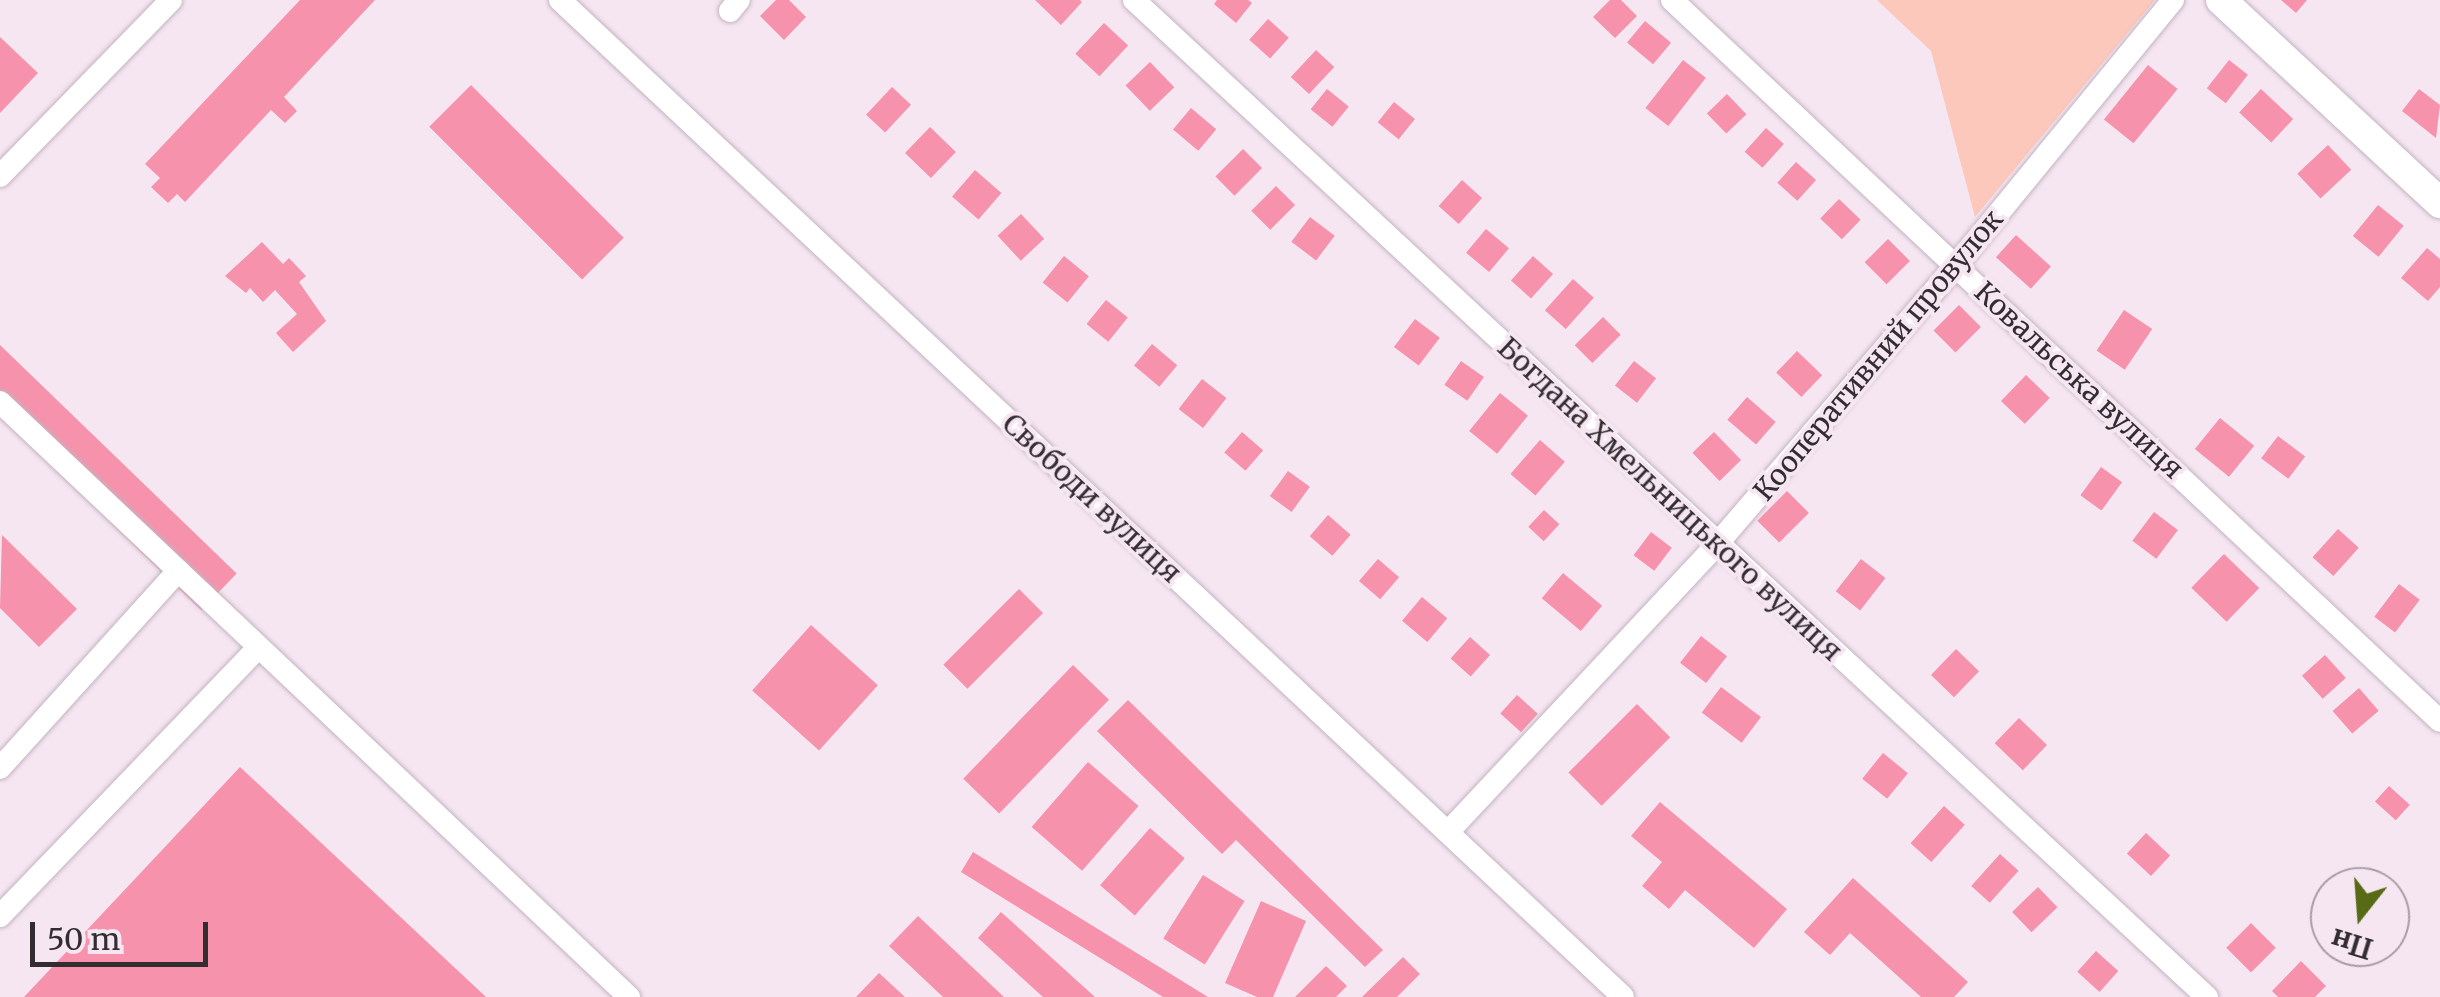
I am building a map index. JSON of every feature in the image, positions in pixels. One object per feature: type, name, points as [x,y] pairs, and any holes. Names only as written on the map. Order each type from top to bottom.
[{"type":"main road","points":[[2221,0],[2440,203]]},
{"type":"street","points":[[0,176],[171,0]]},
{"type":"street","name":"Свободи вулиця","points":[[560,0],[1623,997]]},
{"type":"street","name":"Богдана Хмельницького вулиця","points":[[1134,0],[2207,997]]},
{"type":"street","name":"Ковальська вулиця","points":[[1672,0],[2440,721]]},
{"type":"street","name":"Кооперативний провулок","points":[[1448,832],[1718,543],[1957,264],[2173,0]]},
{"type":"street","points":[[0,402],[629,997]]},
{"type":"street","points":[[0,768],[178,571]]},
{"type":"street","points":[[0,916],[259,647]]},
{"type":"shaded area","points":[[1877,0],[2155,0],[1975,217],[1931,51]]},
{"type":"building","points":[[300,0],[375,0],[284,97],[297,111],[285,123],[271,110],[185,202],[177,194],[168,203],[151,187],[160,178],[145,164]]},
{"type":"building","points":[[776,0],[789,0],[806,17],[784,40],[760,16]]},
{"type":"building","points":[[1035,0],[1080,0],[1082,2],[1061,25]]},
{"type":"building","points":[[1217,0],[1252,3],[1236,23],[1214,4]]},
{"type":"building","points":[[1610,0],[1621,0],[1637,16],[1615,38],[1593,17]]},
{"type":"building","points":[[2281,0],[2307,0],[2296,13]]},
{"type":"building","points":[[1268,19],[1289,38],[1270,59],[1249,40]]},
{"type":"building","points":[[1645,21],[1671,43],[1653,64],[1627,42]]},
{"type":"building","points":[[1104,23],[1128,46],[1099,76],[1075,54]]},
{"type":"building","points":[[0,37],[38,73],[0,113]]},
{"type":"building","points":[[1316,50],[1334,67],[1309,94],[1291,77]]},
{"type":"building","points":[[1683,60],[1706,78],[1668,126],[1645,108]]},
{"type":"building","points":[[2229,60],[2248,75],[2226,103],[2207,88]]},
{"type":"building","points":[[1150,62],[1174,87],[1150,111],[1126,86]]},
{"type":"building","points":[[2148,65],[2178,89],[2133,143],[2104,119]]},
{"type":"building","points":[[471,85],[624,238],[582,279],[429,127]]},
{"type":"building","points":[[892,87],[911,105],[885,133],[866,115]]},
{"type":"building","points":[[1327,89],[1349,107],[1332,127],[1311,109]]},
{"type":"building","points":[[2261,89],[2293,119],[2271,142],[2239,112]]},
{"type":"building","points":[[2419,89],[2440,105],[2436,138],[2402,111]]},
{"type":"building","points":[[1727,94],[1746,114],[1726,134],[1707,113]]},
{"type":"building","points":[[1394,102],[1415,119],[1399,139],[1378,122]]},
{"type":"building","points":[[1191,108],[1216,129],[1198,151],[1173,129]]},
{"type":"building","points":[[930,127],[956,152],[931,178],[905,153]]},
{"type":"building","points":[[1766,128],[1784,144],[1762,168],[1745,152]]},
{"type":"building","points":[[2328,145],[2351,170],[2320,199],[2297,174]]},
{"type":"building","points":[[1243,149],[1262,168],[1235,196],[1215,177]]},
{"type":"building","points":[[1796,162],[1816,180],[1797,201],[1777,183]]},
{"type":"building","points":[[975,170],[1001,193],[978,219],[952,196]]},
{"type":"building","points":[[1462,180],[1482,198],[1459,224],[1439,206]]},
{"type":"building","points":[[1276,186],[1295,205],[1270,230],[1251,211]]},
{"type":"building","points":[[1839,199],[1861,220],[1842,239],[1820,218]]},
{"type":"building","points":[[2378,205],[2404,226],[2378,257],[2353,236]]},
{"type":"building","points":[[1021,214],[1044,239],[1021,261],[998,236]]},
{"type":"building","points":[[1310,217],[1335,236],[1316,260],[1291,242]]},
{"type":"building","points":[[1486,229],[1509,248],[1489,272],[1466,253]]},
{"type":"building","points":[[2016,235],[2051,266],[2031,289],[1996,257]]},
{"type":"building","points":[[1888,239],[1910,261],[1887,284],[1865,262]]},
{"type":"building","points":[[262,242],[283,264],[289,258],[306,276],[299,282],[326,321],[293,352],[276,333],[297,314],[275,290],[263,302],[250,288],[246,293],[225,276]]},
{"type":"building","points":[[2427,248],[2440,259],[2440,287],[2428,301],[2401,278]]},
{"type":"building","points":[[1064,256],[1089,276],[1067,303],[1043,282]]},
{"type":"building","points":[[1533,256],[1553,274],[1531,299],[1511,281]]},
{"type":"building","points":[[1573,279],[1594,298],[1566,329],[1545,310]]},
{"type":"building","points":[[1106,300],[1128,318],[1108,342],[1086,324]]},
{"type":"building","points":[[1959,305],[1981,327],[1955,352],[1934,330]]},
{"type":"building","points":[[2124,310],[2152,329],[2125,370],[2097,351]]},
{"type":"building","points":[[1603,317],[1621,335],[1592,363],[1575,345]]},
{"type":"building","points":[[1415,319],[1440,338],[1419,366],[1394,347]]},
{"type":"building","points":[[1152,344],[1177,365],[1159,387],[1134,365]]},
{"type":"building","points":[[0,345],[237,574],[201,610],[0,416]]},
{"type":"building","points":[[1797,351],[1822,375],[1801,397],[1776,373]]},
{"type":"building","points":[[1461,361],[1484,377],[1467,401],[1444,385]]},
{"type":"building","points":[[1634,361],[1656,378],[1637,403],[1615,385]]},
{"type":"building","points":[[2026,375],[2050,398],[2025,424],[2001,401]]},
{"type":"building","points":[[1202,379],[1226,398],[1203,428],[1179,409]]},
{"type":"building","points":[[1500,393],[1528,416],[1497,454],[1469,431]]},
{"type":"building","points":[[1747,397],[1776,422],[1756,445],[1727,420]]},
{"type":"building","points":[[2220,418],[2254,446],[2229,477],[2195,449]]},
{"type":"building","points":[[1242,432],[1263,450],[1245,471],[1224,452]]},
{"type":"building","points":[[1714,432],[1741,460],[1720,481],[1692,453]]},
{"type":"building","points":[[2278,436],[2305,456],[2288,479],[2261,458]]},
{"type":"building","points":[[1540,440],[1565,462],[1535,496],[1510,474]]},
{"type":"building","points":[[2101,467],[2122,482],[2101,511],[2080,495]]},
{"type":"building","points":[[1288,471],[1310,487],[1292,512],[1270,496]]},
{"type":"building","points":[[1787,491],[1809,513],[1779,543],[1757,521]]},
{"type":"building","points":[[1544,510],[1559,524],[1544,541],[1528,527]]},
{"type":"building","points":[[2154,512],[2178,530],[2156,559],[2132,541]]},
{"type":"building","points":[[1328,515],[1351,535],[1332,556],[1310,536]]},
{"type":"building","points":[[2338,529],[2359,548],[2333,576],[2313,557]]},
{"type":"building","points":[[1651,532],[1672,548],[1654,571],[1634,555]]},
{"type":"building","points":[[2,535],[77,609],[39,647],[0,608]]},
{"type":"building","points":[[2224,554],[2259,588],[2227,622],[2191,588]]},
{"type":"building","points":[[1378,559],[1399,577],[1380,599],[1359,581]]},
{"type":"building","points":[[1861,559],[1885,578],[1860,610],[1836,591]]},
{"type":"building","points":[[1563,573],[1602,606],[1581,631],[1542,598]]},
{"type":"building","points":[[2399,584],[2420,600],[2395,632],[2374,617]]},
{"type":"building","points":[[1019,589],[1043,613],[967,689],[943,665]]},
{"type":"building","points":[[1422,597],[1447,618],[1427,642],[1402,621]]},
{"type":"building","points":[[811,625],[878,685],[819,751],[752,690]]},
{"type":"building","points":[[1701,636],[1727,656],[1706,683],[1680,663]]},
{"type":"building","points":[[1470,637],[1490,655],[1471,677],[1451,659]]},
{"type":"building","points":[[1956,649],[1979,671],[1954,697],[1931,675]]},
{"type":"building","points":[[2325,655],[2346,678],[2323,699],[2302,676]]},
{"type":"building","points":[[1073,665],[1109,700],[999,813],[963,779]]},
{"type":"building","points":[[1721,687],[1761,717],[1742,743],[1702,713]]},
{"type":"building","points":[[2359,688],[2379,711],[2352,734],[2333,711]]},
{"type":"building","points":[[1517,695],[1538,714],[1521,732],[1500,714]]},
{"type":"building","points":[[1128,700],[1383,950],[1365,967],[1236,840],[1222,854],[1097,731]]},
{"type":"building","points":[[1637,704],[1670,737],[1602,806],[1568,773]]},
{"type":"building","points":[[2019,718],[2047,745],[2023,770],[1995,743]]},
{"type":"building","points":[[1883,753],[1908,773],[1887,799],[1862,779]]},
{"type":"building","points":[[1088,762],[1139,806],[1082,871],[1032,827]]},
{"type":"building","points":[[240,767],[486,997],[24,997]]},
{"type":"building","points":[[2389,786],[2410,805],[2396,820],[2375,802]]},
{"type":"building","points":[[1660,802],[1787,909],[1754,948],[1685,890],[1669,909],[1642,886],[1662,862],[1631,836]]},
{"type":"building","points":[[1944,806],[1965,825],[1931,862],[1911,843]]},
{"type":"building","points":[[1150,828],[1185,858],[1135,916],[1100,885]]},
{"type":"building","points":[[2146,833],[2170,856],[2151,876],[2127,853]]},
{"type":"building","points":[[973,852],[1208,997],[1163,997],[961,872]]},
{"type":"building","points":[[2000,854],[2019,871],[1990,903],[1971,886]]},
{"type":"building","points":[[1203,875],[1245,901],[1205,965],[1163,939]]},
{"type":"building","points":[[1853,878],[1968,982],[1954,997],[1921,997],[1850,933],[1830,955],[1804,932]]},
{"type":"building","points":[[2038,887],[2057,907],[2032,932],[2012,912]]},
{"type":"building","points":[[1261,901],[1306,921],[1273,997],[1257,997],[1225,983]]},
{"type":"building","points":[[1001,912],[1095,997],[1043,997],[978,938]]},
{"type":"building","points":[[918,916],[1004,997],[943,997],[889,946]]},
{"type":"building","points":[[2251,923],[2276,948],[2251,972],[2226,948]]},
{"type":"building","points":[[2096,951],[2118,971],[2100,992],[2077,972]]},
{"type":"building","points":[[1403,957],[1420,974],[1397,997],[1362,997]]},
{"type":"building","points":[[2301,961],[2326,986],[2315,997],[2278,997],[2272,991]]},
{"type":"building","points":[[1326,966],[1347,986],[1336,997],[1295,997]]},
{"type":"building","points":[[879,973],[905,997],[856,997]]}]
